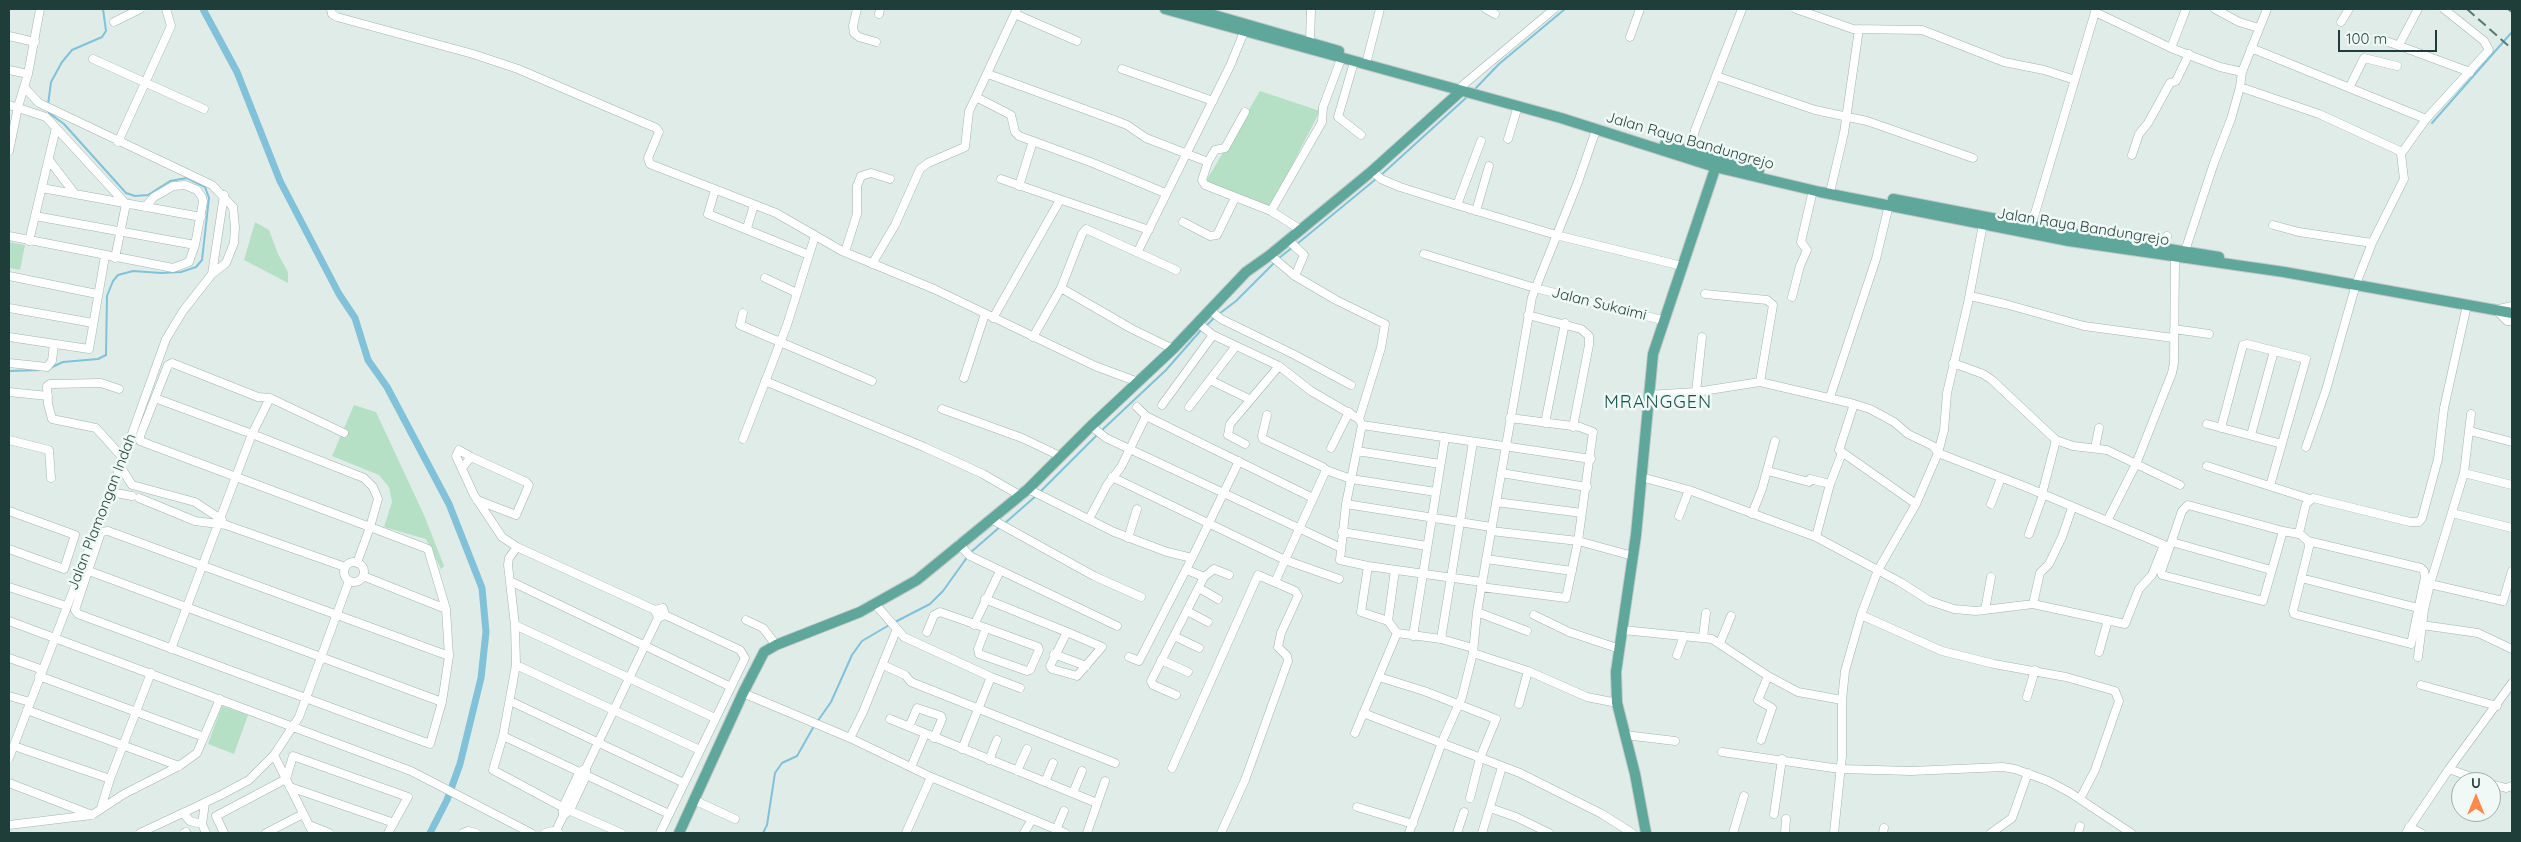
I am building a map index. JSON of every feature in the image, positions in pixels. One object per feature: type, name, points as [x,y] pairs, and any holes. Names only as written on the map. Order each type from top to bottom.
[{"type":"main road","name":"Jalan Raya Bandungrejo","points":[[1165,9],[1341,59],[1371,63]]},
{"type":"main road","name":"Jalan Raya Bandungrejo","points":[[1193,9],[1310,42],[1371,63],[1632,137],[1716,163],[1784,180],[1831,188],[1984,221]]},
{"type":"main road","points":[[679,833],[742,693],[762,655],[776,645],[875,604],[917,580],[997,523],[1060,456],[1093,427],[1173,349],[1202,327],[1212,312],[1246,272],[1275,260],[1301,230],[1376,175],[1464,89]]},
{"type":"main road","name":"Jalan Raya Bandungrejo","points":[[1480,93],[1596,130],[1690,151],[1716,163]]},
{"type":"main road","points":[[1646,833],[1617,703],[1615,686],[1633,556],[1653,354],[1662,320],[1716,163]]},
{"type":"main road","name":"Jalan Raya Bandungrejo","points":[[1784,180],[1813,190],[1889,205],[2160,251],[2185,252],[2233,260],[2245,266]]},
{"type":"main road","name":"Jalan Raya Bandungrejo","points":[[2160,251],[2175,257],[2356,284],[2512,313]]},
{"type":"street","points":[[9,150],[19,104],[25,88],[40,9]]},
{"type":"street","points":[[114,22],[140,9]]},
{"type":"street","points":[[118,142],[172,26],[166,9]]},
{"type":"street","points":[[331,9],[332,14],[337,17],[473,54],[518,70],[656,128],[659,132],[648,162],[784,217],[844,252],[934,289],[1095,366],[1138,382]]},
{"type":"street","points":[[857,9],[853,26],[854,33],[859,37],[876,42]]},
{"type":"street","points":[[1310,42],[1312,9]]},
{"type":"street","points":[[1371,63],[1380,9]]},
{"type":"street","points":[[1486,9],[1495,14]]},
{"type":"street","points":[[1464,89],[1554,9]]},
{"type":"street","points":[[1630,37],[1640,9]]},
{"type":"street","points":[[1690,151],[1695,130],[1742,9]]},
{"type":"street","points":[[1796,9],[1843,26],[1859,29],[1922,30],[2004,62],[2044,70],[2075,80]]},
{"type":"street","points":[[2171,48],[2186,9]]},
{"type":"street","points":[[2215,9],[2239,22],[2258,28]]},
{"type":"street","points":[[2185,252],[2240,87],[2242,72],[2267,9]]},
{"type":"street","points":[[2341,22],[2349,9]]},
{"type":"street","points":[[2399,45],[2418,9]]},
{"type":"street","points":[[2306,447],[2326,390],[2356,284],[2372,243],[2404,179],[2400,157],[2402,152],[2426,119],[2486,55],[2488,46],[2484,41],[2444,9]]},
{"type":"street","points":[[2030,229],[2095,10],[2171,48],[2220,67],[2242,72]]},
{"type":"street","points":[[872,264],[895,225],[910,188],[922,166],[965,148],[969,111],[1016,11],[1077,41]]},
{"type":"street","points":[[1831,188],[1847,117],[1859,29]]},
{"type":"street","points":[[1138,251],[1165,193],[1213,101],[1244,32]]},
{"type":"street","points":[[9,36],[35,42]]},
{"type":"street","points":[[2386,41],[2470,72]]},
{"type":"street","points":[[2251,48],[2426,119]]},
{"type":"street","points":[[2132,155],[2139,134],[2151,118],[2170,83],[2176,81],[2189,54]]},
{"type":"street","points":[[2349,88],[2364,58],[2397,66]]},
{"type":"street","points":[[93,59],[204,109]]},
{"type":"street","points":[[1271,211],[1320,125],[1323,107],[1341,59]]},
{"type":"street","points":[[1354,62],[1338,117],[1361,135]]},
{"type":"street","points":[[9,70],[28,74]]},
{"type":"street","points":[[1122,70],[1213,101]]},
{"type":"street","points":[[988,74],[1121,123],[1146,138],[1208,162]]},
{"type":"street","points":[[1716,76],[1815,110],[1867,121],[1973,158]]},
{"type":"street","points":[[2240,87],[2319,114],[2402,152]]},
{"type":"street","points":[[25,88],[37,102]]},
{"type":"street","points":[[976,96],[1011,115],[1017,134],[1165,193]]},
{"type":"street","points":[[9,105],[37,102]]},
{"type":"street","name":"Jalan Plamongan Indah","points":[[9,758],[14,746],[13,734],[28,706],[56,637],[166,339],[183,312],[212,274],[226,263],[234,243],[233,207],[224,196],[205,181],[118,142],[37,102]]},
{"type":"street","points":[[19,104],[46,117],[126,204]]},
{"type":"street","points":[[1508,139],[1518,106]]},
{"type":"street","points":[[1245,112],[1225,148],[1215,150],[1208,162],[1203,183],[1235,198],[1271,211],[1301,230]]},
{"type":"street","points":[[29,241],[56,128]]},
{"type":"street","points":[[1409,833],[1458,704],[1473,651],[1477,612],[1528,314],[1535,288],[1578,182],[1596,130]]},
{"type":"street","points":[[1019,186],[1033,141]]},
{"type":"street","points":[[1457,205],[1480,141]]},
{"type":"street","points":[[49,160],[75,194]]},
{"type":"street","points":[[1476,211],[1489,166]]},
{"type":"street","points":[[844,252],[857,214],[857,186],[861,176],[871,173],[890,179]]},
{"type":"street","points":[[1376,175],[1457,205],[1556,235],[1682,266]]},
{"type":"street","points":[[1001,179],[1149,230]]},
{"type":"street","points":[[9,236],[115,258],[176,268],[190,260],[192,244],[201,217],[202,197],[196,190],[185,185],[165,189],[145,206]]},
{"type":"street","points":[[42,188],[201,217]]},
{"type":"street","points":[[715,190],[708,214],[747,228],[810,255]]},
{"type":"street","points":[[1792,297],[1800,266],[1807,250],[1801,242],[1813,190]]},
{"type":"street","name":"Jalan Plamongan Indah","points":[[212,274],[224,196]]},
{"type":"street","points":[[1182,222],[1210,236],[1217,235],[1235,198]]},
{"type":"street","points":[[964,378],[989,316],[1060,200]]},
{"type":"street","points":[[115,258],[126,204]]},
{"type":"street","points":[[747,228],[754,205]]},
{"type":"street","points":[[1830,398],[1876,259],[1889,205]]},
{"type":"street","points":[[35,216],[192,244]]},
{"type":"street","points":[[1834,833],[1840,769],[1845,670],[1861,615],[1878,570],[1916,504],[1938,453],[1944,430],[1947,393],[1970,296],[1984,221]]},
{"type":"street","points":[[2273,225],[2298,232],[2372,243]]},
{"type":"street","points":[[1032,337],[1062,288],[1082,234],[1086,229],[1138,251],[1176,270]]},
{"type":"street","points":[[742,439],[780,342],[815,236]]},
{"type":"street","points":[[2160,251],[2167,236]]},
{"type":"street","points":[[1291,243],[1305,257],[1295,276]]},
{"type":"street","name":"Jalan Sukaimi","points":[[1424,254],[1535,288],[1662,320]]},
{"type":"street","points":[[9,337],[89,349],[105,256]]},
{"type":"street","points":[[2107,521],[2136,464],[2172,373],[2174,363],[2175,257]]},
{"type":"street","points":[[1275,260],[1295,276],[1336,300],[1385,324],[1381,348],[1360,422],[1357,451],[1346,504],[1340,560],[1564,598],[1568,594],[1578,541],[1591,458],[1593,432],[1573,426],[1510,418]]},
{"type":"street","points":[[9,276],[97,294]]},
{"type":"street","points":[[764,278],[797,293]]},
{"type":"street","points":[[1062,288],[1132,329],[1173,349]]},
{"type":"street","points":[[1705,294],[1767,300],[1773,305],[1760,382]]},
{"type":"street","points":[[1970,296],[2078,325],[2173,338]]},
{"type":"street","points":[[2299,534],[2306,504],[2310,499],[2316,497],[2410,522],[2419,522],[2426,509],[2438,460],[2444,408],[2467,305]]},
{"type":"street","points":[[2495,310],[2512,306]]},
{"type":"street","points":[[9,308],[93,323]]},
{"type":"street","points":[[2495,310],[2507,321],[2512,322]]},
{"type":"street","points":[[1212,312],[1221,319],[1293,354],[1351,386]]},
{"type":"street","points":[[743,313],[740,325],[872,381]]},
{"type":"street","points":[[1528,314],[1565,323],[1586,331],[1589,336],[1589,345],[1573,426]]},
{"type":"street","points":[[1545,423],[1565,323]]},
{"type":"street","points":[[1202,327],[1213,335],[1279,366],[1311,391],[1348,412],[1360,422],[1444,438],[1591,458]]},
{"type":"street","points":[[2174,329],[2209,334]]},
{"type":"street","points":[[1162,405],[1213,335]]},
{"type":"street","points":[[1696,392],[1702,337]]},
{"type":"street","points":[[9,363],[47,367],[53,359],[54,344]]},
{"type":"street","points":[[2221,428],[2244,345],[2274,351],[2307,361],[2270,486]]},
{"type":"street","points":[[1189,407],[1236,346]]},
{"type":"street","points":[[2251,435],[2274,351]]},
{"type":"street","points":[[344,433],[270,398],[258,397],[172,363],[167,366],[140,436],[140,441],[428,549],[446,609],[448,656],[442,702],[431,742],[428,745],[78,614],[76,606],[101,532],[104,531],[448,656]]},
{"type":"street","points":[[1953,363],[1983,374],[1992,380],[2056,440],[2074,446],[2107,450],[2180,485]]},
{"type":"street","points":[[1245,444],[1228,435],[1227,432],[1230,424],[1279,366]]},
{"type":"street","points":[[1210,380],[1249,400]]},
{"type":"street","points":[[764,382],[1040,496],[1128,538],[1167,552],[1192,558]]},
{"type":"street","points":[[1641,477],[1688,490],[1816,536],[1936,604],[1966,610],[1985,610],[2033,604],[2126,624],[2139,589],[2152,575],[2164,545],[1938,453],[1933,446],[1908,434],[1894,422],[1854,404],[1760,382],[1696,392],[1648,395]]},
{"type":"street","points":[[120,389],[101,383],[50,384],[47,386],[49,412],[52,419],[96,428],[121,462],[129,482],[126,491],[122,494]]},
{"type":"street","points":[[9,392],[48,396]]},
{"type":"street","points":[[155,398],[364,478],[372,487],[378,500],[357,563]]},
{"type":"street","points":[[171,649],[219,517],[252,434],[270,398]]},
{"type":"street","points":[[1854,404],[1851,419],[1839,447],[1842,453],[1916,504]]},
{"type":"street","points":[[1137,407],[1146,416],[1312,498]]},
{"type":"street","points":[[942,409],[1022,438],[1060,456]]},
{"type":"street","points":[[1331,448],[1348,412]]},
{"type":"street","points":[[2418,657],[2430,584],[2464,473],[2471,414]]},
{"type":"street","points":[[1267,415],[1263,439],[1326,470],[1351,480],[1436,492]]},
{"type":"street","points":[[1089,519],[1112,477],[1121,467],[1146,416]]},
{"type":"street","points":[[2207,424],[2282,444]]},
{"type":"street","points":[[1093,427],[1106,438],[1340,547]]},
{"type":"street","points":[[2095,448],[2099,428]]},
{"type":"street","points":[[2470,431],[2512,442]]},
{"type":"street","points":[[1413,636],[1444,438]]},
{"type":"street","points":[[9,440],[49,450],[51,478]]},
{"type":"street","points":[[2029,534],[2056,440]]},
{"type":"street","points":[[1752,514],[1768,471],[1774,441]]},
{"type":"street","points":[[1442,639],[1473,442]]},
{"type":"street","points":[[477,500],[516,515],[529,485],[461,451],[456,452],[477,500],[498,534],[517,547],[742,652],[744,661],[660,833]]},
{"type":"street","points":[[1357,451],[1440,464]]},
{"type":"street","points":[[1816,536],[1830,484],[1842,453]]},
{"type":"street","points":[[462,468],[472,457]]},
{"type":"street","points":[[1128,657],[1139,661],[1187,570],[1239,461]]},
{"type":"street","points":[[2207,466],[2310,499]]},
{"type":"street","points":[[1275,582],[1326,470]]},
{"type":"street","points":[[1768,471],[1809,482],[1810,479],[1830,484]]},
{"type":"street","points":[[1501,473],[1587,487]]},
{"type":"street","points":[[2464,473],[2512,485]]},
{"type":"street","points":[[1112,477],[1285,560],[1340,580]]},
{"type":"street","points":[[1991,504],[2001,478]]},
{"type":"street","points":[[129,482],[146,490],[195,502],[219,517],[226,526]]},
{"type":"street","points":[[138,498],[146,490]]},
{"type":"street","points":[[1679,516],[1688,490]]},
{"type":"street","points":[[111,492],[138,498],[186,518],[216,526],[226,526],[345,567]]},
{"type":"street","points":[[1496,502],[1582,513]]},
{"type":"street","points":[[1346,504],[1491,529],[1578,541],[1633,556]]},
{"type":"street","points":[[2283,531],[2263,601],[2162,575],[2182,511],[2188,505],[2299,534],[2308,541],[2420,568],[2424,571],[2426,576],[2411,644],[2294,614],[2293,611],[2308,541]]},
{"type":"street","points":[[2033,604],[2040,573],[2049,564],[2065,532],[2072,508]]},
{"type":"street","points":[[1128,538],[1137,509]]},
{"type":"street","points":[[9,511],[75,535],[64,569],[9,549]]},
{"type":"street","points":[[2452,513],[2512,528]]},
{"type":"street","points":[[997,523],[1094,576],[1141,597]]},
{"type":"street","points":[[1342,532],[1427,546]]},
{"type":"street","points":[[2172,542],[2272,570]]},
{"type":"street","points":[[517,547],[509,561],[516,625],[516,665],[503,736],[493,765],[494,771],[621,833]]},
{"type":"street","points":[[961,547],[970,556],[1117,626]]},
{"type":"street","points":[[70,552],[86,557]]},
{"type":"street","points":[[1486,559],[1572,571]]},
{"type":"street","points":[[350,563],[357,563],[363,568],[363,576],[357,582],[349,581],[344,575],[345,567],[350,563]]},
{"type":"street","points":[[1368,566],[1361,612],[1388,621],[1397,633],[1442,639],[1528,671],[1587,698],[1617,703]]},
{"type":"street","points":[[1176,695],[1153,684],[1151,681],[1204,577],[1214,569],[1229,574]]},
{"type":"street","points":[[1187,570],[1204,577]]},
{"type":"street","points":[[1388,621],[1395,570]]},
{"type":"street","points":[[89,571],[442,702]]},
{"type":"street","points":[[974,625],[1000,571]]},
{"type":"street","points":[[1172,768],[1258,575],[1298,593],[1279,641],[1278,648],[1287,656],[1288,661],[1245,780],[1221,833]]},
{"type":"street","points":[[2430,584],[2500,602],[2505,599],[2512,575]]},
{"type":"street","points":[[363,576],[446,609]]},
{"type":"street","points":[[1985,610],[1990,577]]},
{"type":"street","points":[[2301,578],[2418,608]]},
{"type":"street","points":[[140,833],[205,803],[248,780],[274,755],[294,726],[306,700],[349,581]]},
{"type":"street","points":[[510,581],[731,687]]},
{"type":"street","points":[[9,587],[66,606]]},
{"type":"street","points":[[1199,588],[1218,599]]},
{"type":"street","points":[[985,599],[1067,632],[1106,648],[1076,676],[1052,669],[1050,664],[1067,632]]},
{"type":"street","points":[[875,604],[904,637],[990,677],[1020,688]]},
{"type":"street","points":[[1187,611],[1208,622]]},
{"type":"street","points":[[927,632],[934,615],[940,612],[974,625],[986,628],[1038,647],[1039,650],[1030,670],[1027,671],[980,654],[978,649],[986,628]]},
{"type":"street","points":[[1477,612],[1527,631]]},
{"type":"street","points":[[1703,637],[1706,613]]},
{"type":"street","points":[[545,833],[558,832],[563,816],[612,710],[660,615]]},
{"type":"street","points":[[1534,615],[1569,632],[1620,649]]},
{"type":"street","points":[[1861,615],[1942,651],[1994,664],[2066,677],[2118,694],[2119,700],[2104,745],[2080,799]]},
{"type":"street","points":[[1720,643],[1731,616]]},
{"type":"street","points":[[9,620],[411,771],[531,833]]},
{"type":"street","points":[[746,620],[763,628],[776,645]]},
{"type":"street","points":[[2099,652],[2108,620]]},
{"type":"street","points":[[516,625],[716,718]]},
{"type":"street","points":[[850,738],[883,665],[892,625]]},
{"type":"street","points":[[2422,625],[2478,633],[2512,649]]},
{"type":"street","points":[[1623,630],[1703,637],[1720,643],[1768,676],[1798,692],[1842,700]]},
{"type":"street","points":[[1355,733],[1397,633]]},
{"type":"street","points":[[1174,636],[1199,648]]},
{"type":"street","points":[[1677,655],[1684,636]]},
{"type":"street","points":[[1054,654],[1086,666]]},
{"type":"street","points":[[9,658],[136,712],[204,737]]},
{"type":"street","points":[[1162,660],[1188,672]]},
{"type":"street","points":[[516,665],[700,750]]},
{"type":"street","points":[[883,665],[906,675],[911,682],[1115,763]]},
{"type":"street","points":[[2027,697],[2034,670]]},
{"type":"street","points":[[1519,704],[1528,671]]},
{"type":"street","points":[[101,808],[110,779],[151,673]]},
{"type":"street","points":[[1761,740],[1772,708],[1758,700],[1768,676]]},
{"type":"street","points":[[962,749],[990,677]]},
{"type":"street","points":[[1379,677],[1458,704],[1496,720],[1480,758],[1470,798]]},
{"type":"street","points":[[2421,833],[2408,830],[2449,769],[2497,706],[2509,695],[2512,683]]},
{"type":"street","points":[[2421,685],[2497,706]]},
{"type":"street","points":[[742,693],[850,738],[931,777],[1031,821],[1065,833]]},
{"type":"street","points":[[9,696],[28,706],[123,746],[179,766]]},
{"type":"street","points":[[9,826],[92,815],[101,808],[179,766],[194,756],[220,699]]},
{"type":"street","points":[[510,701],[684,783]]},
{"type":"street","points":[[909,727],[917,708],[941,716],[942,719],[934,738]]},
{"type":"street","points":[[1363,713],[1502,767],[1571,798],[1632,833]]},
{"type":"street","points":[[890,719],[1097,803]]},
{"type":"street","points":[[911,767],[925,734]]},
{"type":"street","points":[[1625,735],[1675,740]]},
{"type":"street","points":[[503,736],[582,775],[669,814]]},
{"type":"street","points":[[989,760],[997,740]]},
{"type":"street","points":[[14,746],[110,779]]},
{"type":"street","points":[[1017,771],[1027,749]]},
{"type":"street","points":[[1722,752],[1782,759],[1840,769],[1911,770],[2003,767],[2028,773],[2048,781],[2080,799],[2131,833]]},
{"type":"street","points":[[274,755],[313,833]]},
{"type":"street","points":[[224,833],[216,816],[286,779],[293,756],[408,797],[388,833]]},
{"type":"street","points":[[1774,814],[1782,759]]},
{"type":"street","points":[[1046,782],[1053,763]]},
{"type":"street","points":[[1482,833],[1502,767]]},
{"type":"street","points":[[2449,769],[2457,772]]},
{"type":"street","points":[[1073,793],[1082,771]]},
{"type":"street","points":[[1991,833],[2012,818],[2028,773]]},
{"type":"street","points":[[906,833],[931,777]]},
{"type":"street","points":[[1087,833],[1105,782]]},
{"type":"street","points":[[9,783],[92,815]]},
{"type":"street","points":[[290,787],[394,823]]},
{"type":"street","points":[[1733,833],[1744,796]]},
{"type":"street","points":[[694,800],[735,820]]},
{"type":"street","points":[[205,803],[202,824],[206,833]]},
{"type":"street","points":[[1357,807],[1413,824]]},
{"type":"street","points":[[1490,808],[1516,817],[1549,833]]},
{"type":"street","points":[[1056,830],[1064,811]]},
{"type":"street","points":[[1457,833],[1464,812]]},
{"type":"street","points":[[183,813],[190,821],[202,824]]},
{"type":"street","points":[[266,833],[303,814]]},
{"type":"street","points":[[1785,833],[1786,820]]},
{"type":"street","points":[[1024,833],[1031,821]]},
{"type":"street","points":[[309,825],[329,833]]},
{"type":"street","points":[[463,833],[468,831],[476,833]]},
{"type":"green space","points":[[1260,91],[1320,111],[1270,208],[1206,181]]},
{"type":"green space","points":[[255,222],[269,230],[278,254],[288,272],[288,283],[244,260]]},
{"type":"green space","points":[[9,242],[25,245],[20,270],[9,268]]},
{"type":"green space","points":[[354,405],[376,412],[424,515],[444,566],[441,569],[426,539],[384,527],[392,502],[389,487],[379,475],[332,456]]},
{"type":"green space","points":[[222,706],[248,715],[234,754],[208,744]]},
{"type":"waterway","points":[[48,105],[51,82],[62,62],[72,50],[102,37],[106,31],[103,9]]},
{"type":"waterway","points":[[203,9],[237,72],[280,181],[339,294],[355,318],[368,360],[387,387],[449,504],[482,588],[486,632],[481,678],[460,764],[447,800],[430,833]]},
{"type":"waterway","points":[[1474,90],[1499,64],[1565,9]]},
{"type":"waterway","points":[[2432,123],[2512,32]]},
{"type":"waterway","points":[[1380,176],[1467,97]]},
{"type":"waterway","points":[[49,109],[49,113],[64,124],[126,193],[135,196],[148,195],[170,181],[187,178],[205,187],[209,198],[202,260],[196,267],[181,272],[133,271],[118,275],[113,281],[107,296],[106,355],[98,359],[63,362],[50,368]]},
{"type":"waterway","points":[[1297,244],[1376,179]]},
{"type":"waterway","points":[[1279,258],[1293,247]]},
{"type":"waterway","points":[[1219,314],[1236,301],[1274,263]]},
{"type":"waterway","points":[[1206,326],[1215,317]]},
{"type":"waterway","points":[[1100,432],[1166,370],[1202,329]]},
{"type":"waterway","points":[[9,371],[41,370]]},
{"type":"waterway","points":[[1040,492],[1097,435]]},
{"type":"waterway","points":[[1005,523],[1037,495]]},
{"type":"waterway","points":[[971,552],[1001,526]]},
{"type":"waterway","points":[[895,622],[930,604],[943,591],[968,556]]},
{"type":"waterway","points":[[817,722],[831,702],[852,655],[862,641],[891,624]]},
{"type":"waterway","points":[[763,833],[767,825],[775,773],[782,763],[797,756],[814,726]]},
{"type":"railway","points":[[2467,9],[2512,49]]},
{"type":"railway","points":[[2508,9],[2512,12]]},
{"type":"district","name":"MRANGGEN","points":[[1658,403]]}]
